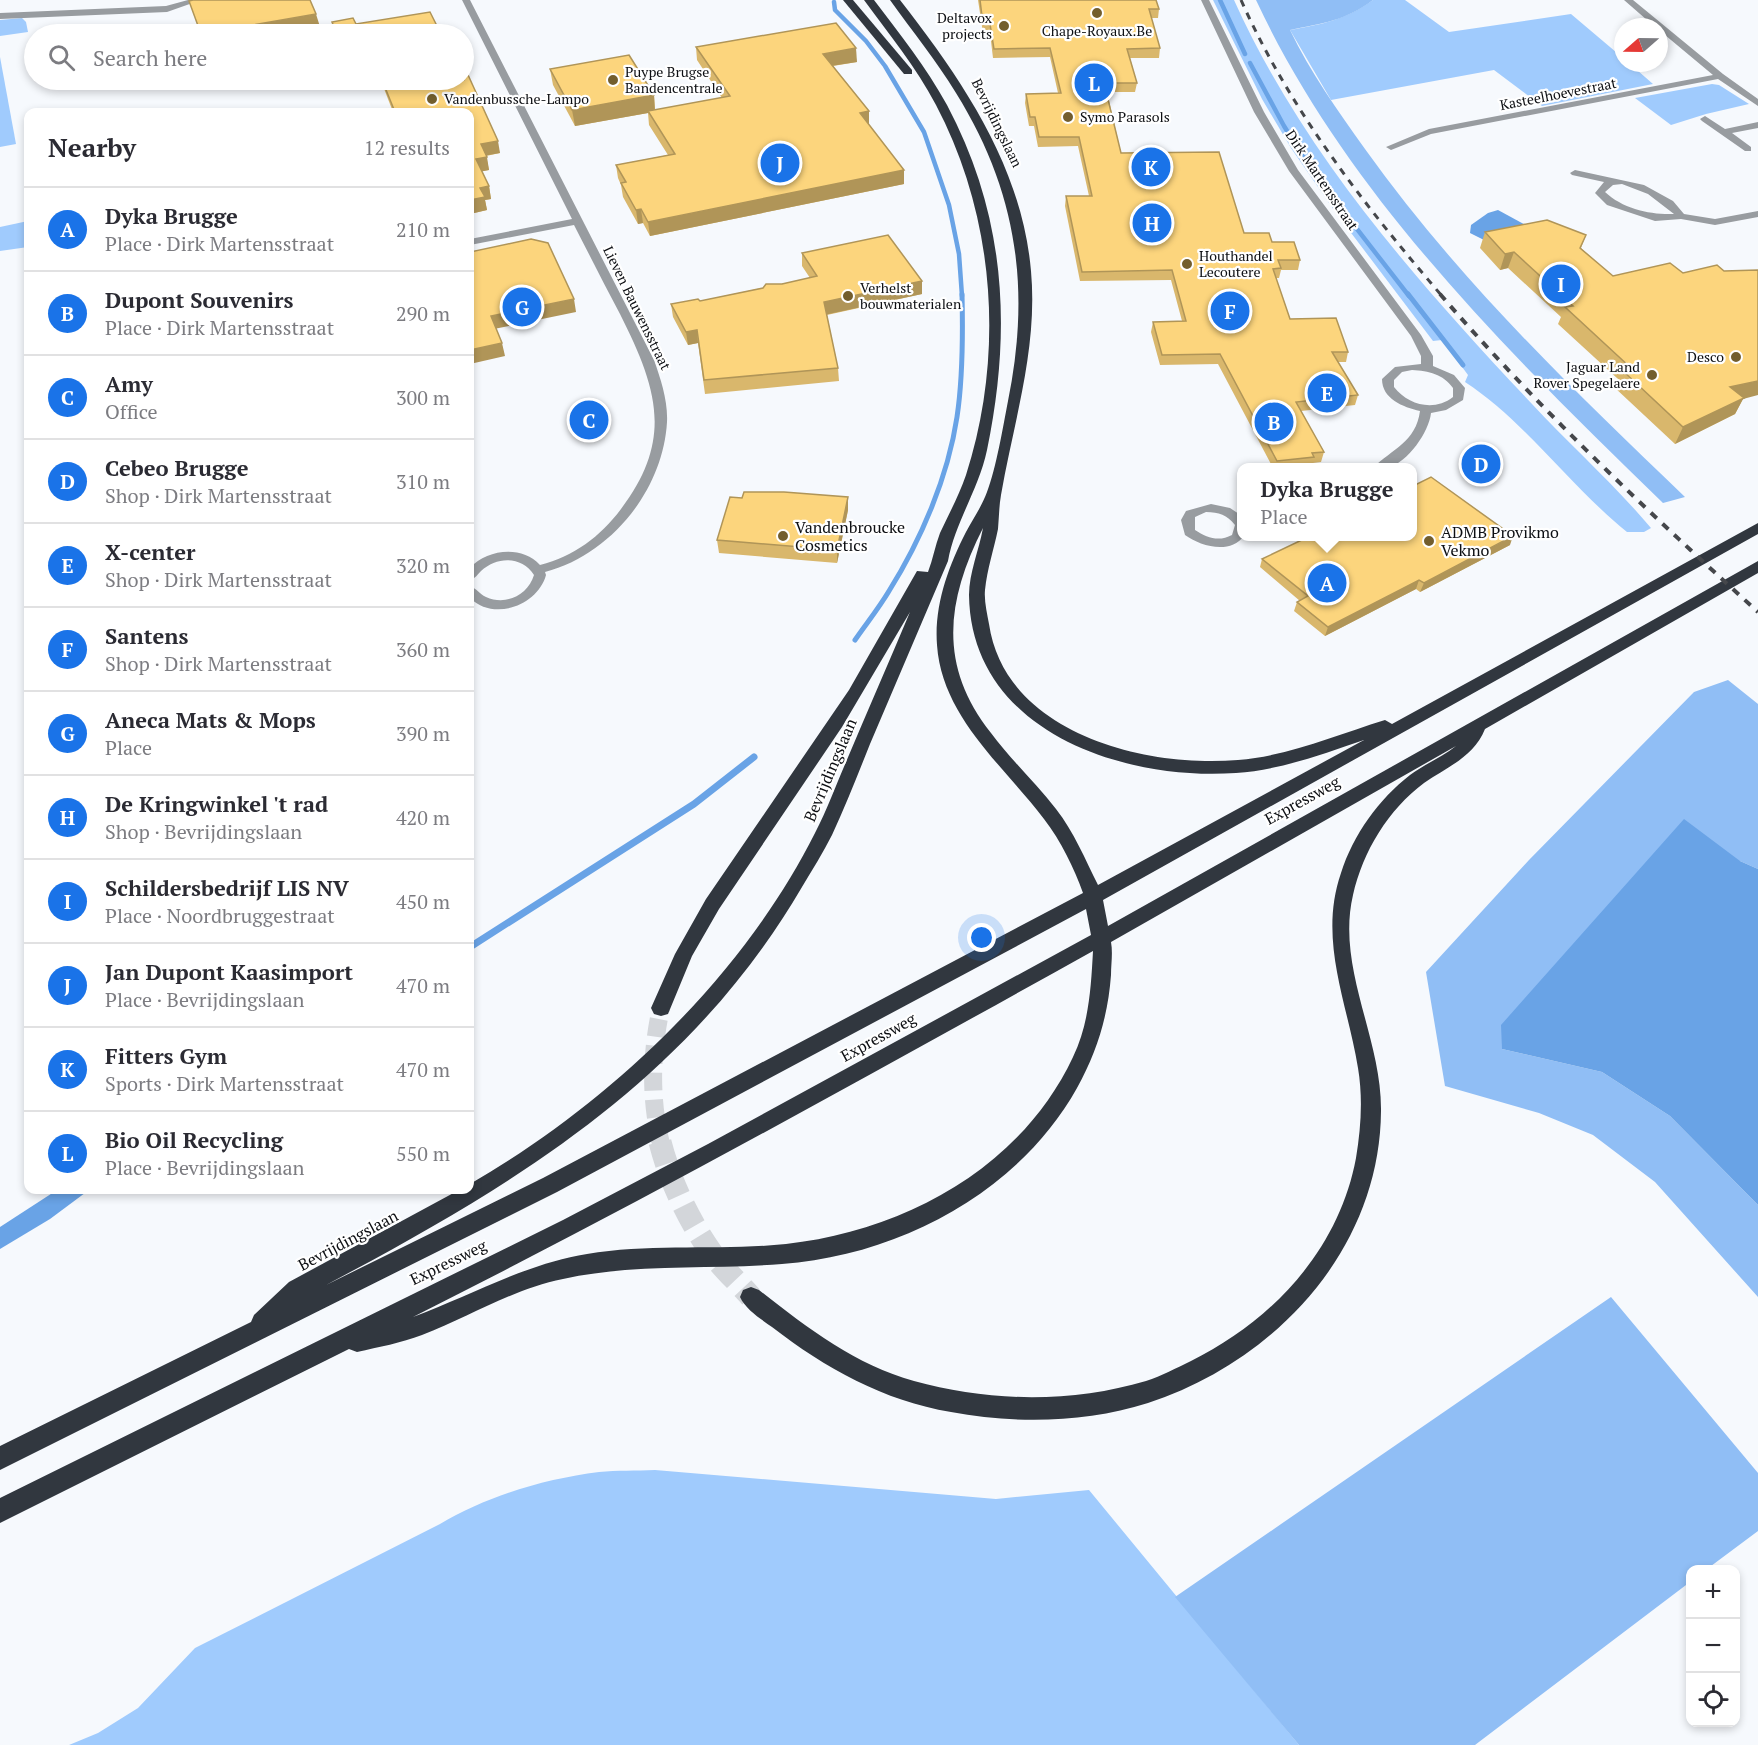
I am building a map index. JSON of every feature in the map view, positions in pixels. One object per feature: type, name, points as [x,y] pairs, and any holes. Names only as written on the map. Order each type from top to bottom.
[{"type":"highway","points":[[846,0],[903,64],[934,112],[955,129]]},
{"type":"highway","name":"Bevrijdingslaan","points":[[474,1192],[556,1138],[613,1095],[695,1017],[729,979],[773,920],[823,835],[940,561],[943,541],[969,489],[980,451],[989,401],[995,344],[993,261],[986,219],[979,191],[955,129],[936,92],[869,0]]},
{"type":"highway","name":"Bevrijdingslaan","points":[[895,0],[936,51],[966,97],[995,153],[1013,207],[1025,267],[1027,317],[1022,370],[994,493]]},
{"type":"highway","points":[[914,5],[935,36],[936,51]]},
{"type":"highway","points":[[994,493],[990,527],[976,594],[978,631],[989,660],[1003,683],[1021,703],[1071,738],[1121,757],[1166,768],[1204,770],[1269,763],[1428,711]]},
{"type":"highway","points":[[322,1350],[417,1326],[508,1286],[561,1269],[611,1261],[782,1254],[833,1248],[876,1235],[921,1217],[954,1200],[993,1174],[1021,1149],[1063,1099],[1081,1067],[1102,999],[1102,935],[1099,916],[1086,874],[1065,835],[1049,812],[975,724],[959,697],[949,670],[944,639],[946,603],[961,559],[994,493]]},
{"type":"highway","name":"Expressweg","points":[[0,1458],[550,1185],[915,993],[1192,843],[1758,528]]},
{"type":"highway","points":[[660,1008],[689,940],[721,888],[861,686],[893,633],[930,560],[943,541]]},
{"type":"highway","name":"Expressweg","points":[[0,1510],[571,1227],[725,1145],[993,999],[1758,566]]},
{"type":"highway","points":[[751,1297],[823,1352],[869,1376],[921,1394],[959,1402],[1015,1408],[1087,1405],[1149,1392],[1213,1364],[1267,1326],[1311,1280],[1343,1230],[1363,1177],[1372,1118],[1368,1068],[1341,958],[1339,915],[1349,873],[1364,840],[1388,806],[1417,779],[1460,753],[1481,724]]},
{"type":"highway","name":"Bevrijdingslaan","points":[[248,1336],[297,1289],[415,1227],[471,1194]]},
{"type":"street","points":[[0,16],[167,9],[197,0]]},
{"type":"street","name":"Lieven Bauwensstraat","points":[[466,0],[648,360],[656,382],[661,425],[655,454],[642,485],[608,532],[569,560],[538,570]]},
{"type":"street","name":"Dirk Martensstraat","points":[[1205,0],[1259,112],[1320,208],[1416,334],[1427,356],[1427,368]]},
{"type":"street","points":[[1628,0],[1720,76],[1758,102]]},
{"type":"street","name":"Kasteelhoevestraat","points":[[1391,147],[1429,132],[1720,76]]},
{"type":"street","points":[[1705,119],[1748,149]]},
{"type":"street","points":[[1724,132],[1758,125]]},
{"type":"street","points":[[1575,173],[1644,188],[1665,198],[1681,216]]},
{"type":"street","points":[[1614,181],[1605,185],[1600,193],[1611,203],[1655,218],[1681,216],[1715,222],[1758,213]]},
{"type":"street","points":[[474,241],[577,221]]},
{"type":"street","points":[[1427,368],[1453,379],[1460,393],[1455,402],[1449,406],[1426,409],[1398,399],[1390,392],[1387,383],[1390,375],[1400,369],[1427,368]]},
{"type":"street","points":[[1387,463],[1399,455],[1420,433],[1426,420],[1426,409]]},
{"type":"street","points":[[474,572],[485,561],[506,556],[526,559],[534,564],[540,580],[537,586],[519,600],[499,604],[488,603],[479,600],[474,595]]},
{"type":"shaded area","points":[[1213,0],[1234,0],[1262,56],[1294,111],[1366,214],[1406,263],[1489,358],[1651,528],[1644,532],[1627,532],[1586,495],[1508,416],[1465,382],[1468,375],[1442,340],[1433,341],[1336,213],[1291,148],[1262,99]]},
{"type":"shaded area","points":[[1256,0],[1373,0],[1343,17],[1290,30],[1315,76],[1400,197],[1477,287],[1558,373],[1685,497],[1663,503],[1491,330],[1437,269],[1385,206],[1337,140],[1293,72]]},
{"type":"shaded area","points":[[1373,0],[1405,0],[1449,32],[1571,14],[1614,50],[1614,72],[1639,72],[1653,84],[1542,106],[1494,70],[1331,100],[1290,30],[1333,20]]},
{"type":"shaded area","points":[[22,18],[26,24],[24,24],[24,33],[0,36],[0,20]]},
{"type":"shaded area","points":[[0,57],[16,144],[0,147]]},
{"type":"shaded area","points":[[1712,84],[1719,85],[1749,104],[1671,125],[1635,98]]},
{"type":"shaded area","points":[[1498,210],[1529,227],[1484,240],[1470,233],[1471,225],[1488,213]]},
{"type":"shaded area","points":[[24,222],[24,248],[0,251],[0,227]]},
{"type":"shaded area","points":[[1728,680],[1758,704],[1758,869],[1740,861],[1502,1049],[1602,1072],[1670,1116],[1758,1205],[1758,1297],[1655,1182],[1593,1135],[1539,1113],[1445,1086],[1426,972],[1529,860],[1694,692]]},
{"type":"shaded area","points":[[1684,819],[1740,861],[1758,869],[1758,1205],[1670,1116],[1602,1072],[1502,1049],[1501,1025]]},
{"type":"shaded area","points":[[51,1194],[84,1194],[50,1219],[0,1249],[0,1227]]},
{"type":"shaded area","points":[[1611,1297],[1758,1473],[1758,1531],[1712,1565],[1686,1565],[1686,1585],[1475,1745],[1299,1745],[1175,1597]]},
{"type":"shaded area","points":[[655,1470],[996,1499],[1089,1490],[1299,1745],[69,1745],[98,1733],[138,1708],[195,1648],[477,1505],[516,1490],[578,1475]]},
{"type":"building","points":[[310,0],[316,14],[258,24],[197,24],[189,1]]},
{"type":"building","points":[[980,0],[1156,0],[1159,9],[1149,9],[1160,48],[1127,49],[1137,83],[1104,83],[1121,153],[1219,152],[1244,233],[1269,233],[1272,242],[1294,242],[1300,260],[1278,260],[1281,268],[1273,269],[1290,319],[1336,318],[1348,352],[1332,352],[1358,395],[1296,402],[1324,452],[1312,453],[1314,457],[1277,461],[1220,354],[1162,355],[1153,322],[1186,321],[1172,270],[1082,272],[1066,196],[1092,196],[1079,137],[1039,137],[1035,117],[1030,117],[1026,94],[1061,93],[1050,48],[994,49],[990,24],[983,24]]},
{"type":"building","points":[[430,12],[436,24],[356,24]]},
{"type":"building","points":[[353,18],[356,24],[333,24],[332,22]]},
{"type":"building","points":[[836,23],[856,48],[823,54],[869,111],[860,113],[904,170],[648,222],[641,209],[636,210],[621,183],[626,182],[616,165],[675,154],[648,111],[730,96],[696,47]]},
{"type":"building","points":[[629,55],[654,95],[572,110],[550,69]]},
{"type":"building","points":[[474,88],[498,141],[481,144],[487,157],[476,159],[489,186],[480,188],[485,197],[474,199],[474,108],[393,108],[386,90],[474,90]]},
{"type":"building","points":[[1547,220],[1586,235],[1580,248],[1613,276],[1670,263],[1683,273],[1717,265],[1724,271],[1758,270],[1758,381],[1730,387],[1744,398],[1683,427],[1622,370],[1631,368],[1565,307],[1573,306],[1514,252],[1505,254],[1485,232]]},
{"type":"building","points":[[888,235],[922,281],[824,302],[838,368],[704,380],[697,330],[686,332],[671,304],[698,299],[700,301],[763,288],[766,284],[782,284],[817,276],[802,253]]},
{"type":"building","points":[[531,239],[548,243],[574,299],[491,316],[502,343],[474,349],[474,251]]},
{"type":"building","points":[[1431,477],[1513,536],[1424,583],[1419,580],[1328,627],[1297,602],[1308,596],[1262,559],[1300,541],[1417,541],[1417,484]]},
{"type":"building","name":"Vandenbroucke Cosmetics","points":[[744,492],[784,492],[848,497],[837,550],[717,540],[730,497],[742,498]]},
{"type":"waterway","points":[[1220,0],[1245,54]]},
{"type":"waterway","points":[[834,2],[835,10],[866,41],[885,66],[924,132],[949,205],[959,254],[962,296]]},
{"type":"waterway","points":[[1250,63],[1284,126],[1312,171],[1409,296]]},
{"type":"waterway","points":[[1408,294],[1463,365]]},
{"type":"waterway","points":[[855,640],[885,597],[912,551],[940,485],[957,417],[962,340],[962,296]]},
{"type":"waterway","points":[[474,944],[694,804],[754,757]]},
{"type":"tunnel","points":[[661,1008],[655,1042],[653,1076],[657,1127],[661,1144]]},
{"type":"tunnel","points":[[660,1142],[674,1185],[695,1226],[715,1258],[751,1297]]},
{"type":"railway","points":[[1241,0],[1282,80],[1331,155],[1385,227],[1442,296]]},
{"type":"railway","points":[[1440,294],[1554,418],[1675,536],[1758,612]]},
{"type":"place","name":"Chape-Royaux.Be","points":[[1097,13]]},
{"type":"place","name":"Deltavox projects","points":[[1004,26]]},
{"type":"place","name":"Puype Brugse Bandencentrale","points":[[613,80]]},
{"type":"place","name":"Bio Oil Recycling","points":[[1094,83]]},
{"type":"place","name":"Vandenbussche-Lampo","points":[[432,99]]},
{"type":"place","name":"Symo Parasols","points":[[1068,117]]},
{"type":"place","name":"Jan Dupont Kaasimport","points":[[780,163]]},
{"type":"place","name":"Fitters Gym","points":[[1151,167]]},
{"type":"place","name":"De Kringwinkel 't rad","points":[[1152,223]]},
{"type":"place","name":"Houthandel Lecoutere","points":[[1187,264]]},
{"type":"place","name":"Schildersbedrijf LIS NV","points":[[1561,284]]},
{"type":"place","name":"Verhelst bouwmaterialen","points":[[848,296]]},
{"type":"place","name":"Aneca Mats & Mops","points":[[522,307]]},
{"type":"place","name":"Santens","points":[[1230,311]]},
{"type":"place","name":"Desco","points":[[1736,357]]},
{"type":"place","name":"Jaguar Land Rover Spegelaere","points":[[1652,375]]},
{"type":"place","name":"X-center","points":[[1327,393]]},
{"type":"place","name":"Amy","points":[[589,420]]},
{"type":"place","name":"Dupont Souvenirs","points":[[1274,422]]},
{"type":"place","name":"Cebeo Brugge","points":[[1481,464]]},
{"type":"place","name":"Vandenbroucke Cosmetics","points":[[783,536]]},
{"type":"place","name":"ADMB Provikmo Vekmo","points":[[1429,541]]},
{"type":"place","name":"Dyka Brugge","points":[[1327,583]]}]
